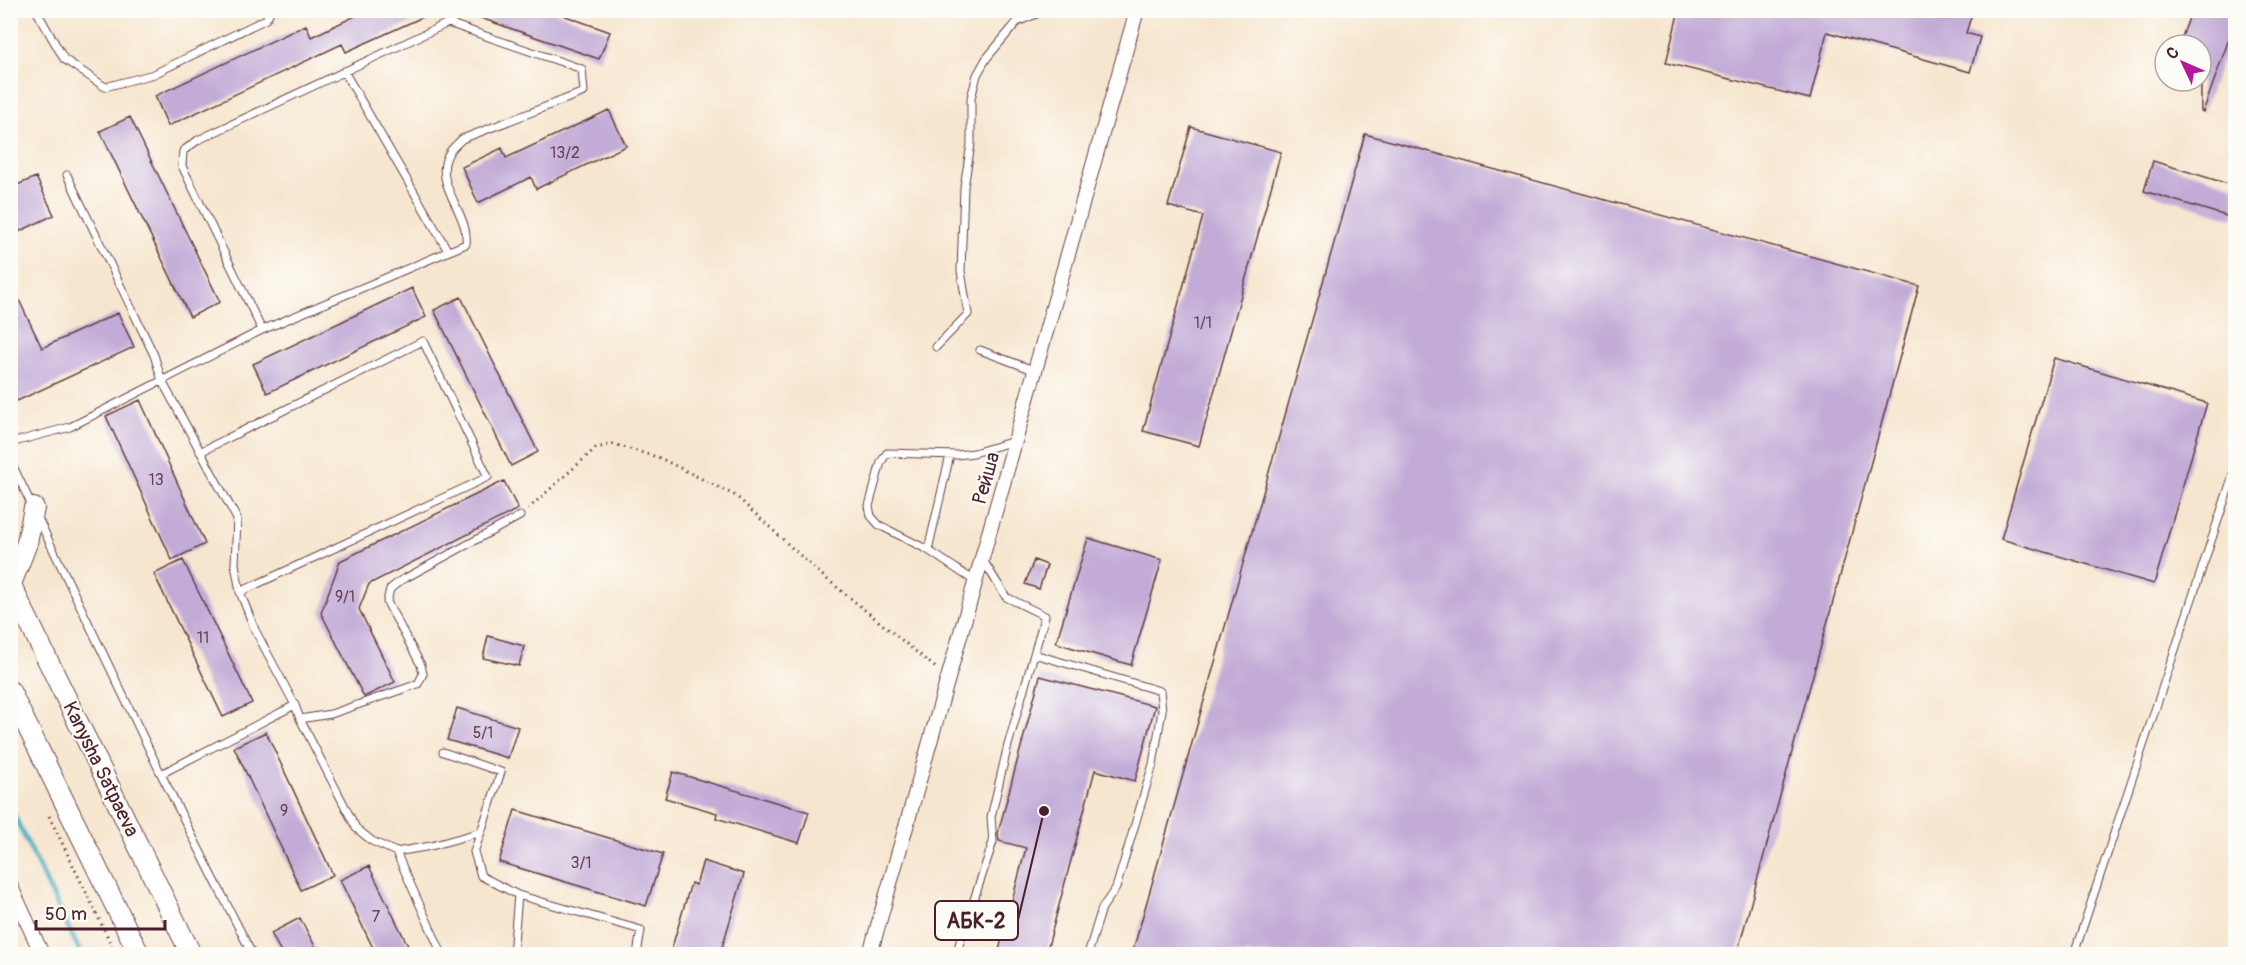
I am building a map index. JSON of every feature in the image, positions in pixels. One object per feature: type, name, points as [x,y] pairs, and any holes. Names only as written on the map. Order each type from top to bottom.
[{"type":"main road","points":[[11,584],[27,543],[34,508]]},
{"type":"main road","name":"Kanysha Satpaeva","points":[[11,584],[191,954]]},
{"type":"main road","points":[[10,691],[139,954]]},
{"type":"street","name":"Рейша","points":[[870,954],[1017,441],[1137,10]]},
{"type":"street","points":[[10,885],[42,954]]},
{"type":"lane","points":[[36,10],[63,59],[105,87],[154,74],[266,18],[271,10]]},
{"type":"lane","points":[[936,346],[969,314],[961,271],[964,187],[971,144],[971,98],[977,75],[986,59],[1017,22],[1046,10]]},
{"type":"lane","points":[[10,444],[70,427],[262,330],[466,244],[467,234],[443,173],[448,153],[462,139],[584,92],[582,69],[448,23],[198,140],[183,151],[182,166],[262,330]]},
{"type":"lane","points":[[344,71],[448,252]]},
{"type":"lane","points":[[67,175],[154,355],[162,381],[237,519],[235,564],[240,591],[255,630],[296,705],[300,719],[356,828],[372,841],[396,852],[431,846],[481,832]]},
{"type":"lane","points":[[200,452],[423,341],[488,477],[240,591]]},
{"type":"lane","points":[[980,350],[1036,371]]},
{"type":"lane","points":[[976,582],[928,550],[879,525],[871,516],[869,506],[881,462],[887,453],[950,455],[974,453],[1017,441]]},
{"type":"lane","points":[[928,550],[950,455]]},
{"type":"lane","points":[[10,460],[161,774],[252,954]]},
{"type":"lane","points":[[2074,954],[2235,466]]},
{"type":"lane","points":[[300,719],[331,714],[418,684],[423,674],[421,665],[387,602],[390,589],[400,581],[520,516]]},
{"type":"lane","points":[[956,954],[993,842],[991,817],[1008,745],[1045,616],[1006,597],[983,560]]},
{"type":"lane","points":[[1034,654],[1160,691],[1162,711],[1153,764],[1116,888],[1102,908],[1088,954]]},
{"type":"lane","points":[[161,774],[296,705]]},
{"type":"lane","points":[[443,752],[501,772],[474,852],[482,876],[518,895],[640,930],[637,954]]},
{"type":"lane","points":[[396,852],[442,954]]},
{"type":"lane","points":[[513,954],[518,895]]},
{"type":"path","points":[[520,516],[596,448],[613,444],[660,458],[736,496],[817,571],[949,678]]},
{"type":"path","points":[[46,809],[116,954]]},
{"type":"building","points":[[368,10],[438,10],[346,52],[342,44],[168,126],[155,96],[306,25],[311,37]]},
{"type":"building","points":[[466,10],[549,10],[610,32],[599,59],[466,13]]},
{"type":"building","points":[[1679,10],[1973,10],[1966,33],[1980,37],[1970,72],[1827,32],[1810,99],[1666,63]]},
{"type":"building","points":[[2192,10],[2235,10],[2235,22],[2213,84],[2213,33],[2183,33]]},
{"type":"building","points":[[2201,93],[2210,93],[2203,112],[2201,111]]},
{"type":"building","points":[[609,110],[626,146],[536,189],[531,177],[478,203],[462,167],[502,148],[506,158]]},
{"type":"building","points":[[130,117],[220,302],[190,317],[100,131]]},
{"type":"building","points":[[1191,127],[1281,152],[1199,446],[1143,431],[1203,216],[1168,206]]},
{"type":"building","points":[[1365,134],[1919,286],[1737,954],[1132,954]]},
{"type":"building","points":[[2153,161],[2235,186],[2233,218],[2144,191]]},
{"type":"building","points":[[36,177],[54,215],[10,236],[10,188]]},
{"type":"building","points":[[10,281],[42,348],[118,313],[134,347],[17,401],[10,386]]},
{"type":"building","points":[[412,288],[426,317],[267,393],[253,364]]},
{"type":"building","points":[[461,297],[538,452],[511,466],[434,310]]},
{"type":"building","points":[[2054,358],[2207,403],[2154,584],[2001,539]]},
{"type":"building","points":[[140,400],[205,544],[172,560],[106,416]]},
{"type":"building","points":[[504,481],[518,509],[369,584],[359,609],[395,682],[364,697],[321,613],[340,561]]},
{"type":"building","points":[[1088,538],[1162,560],[1131,665],[1056,643]]},
{"type":"building","points":[[183,560],[252,703],[223,717],[154,574]]},
{"type":"building","points":[[1034,560],[1047,565],[1039,589],[1025,584]]},
{"type":"building","points":[[488,636],[524,646],[519,666],[483,658]]},
{"type":"building","points":[[1040,676],[1155,706],[1135,781],[1095,770],[1046,954],[998,954],[1026,848],[999,841],[998,833]]},
{"type":"building","points":[[457,708],[518,727],[508,758],[447,740]]},
{"type":"building","points":[[266,732],[333,875],[301,890],[234,747]]},
{"type":"building","points":[[673,772],[809,812],[799,843],[716,818],[717,813],[665,798]]},
{"type":"building","points":[[515,810],[663,854],[646,906],[499,862]]},
{"type":"building","points":[[703,861],[744,874],[720,954],[670,954],[691,883],[696,885]]},
{"type":"building","points":[[369,866],[412,954],[376,954],[340,880]]},
{"type":"building","points":[[300,918],[319,954],[282,954],[271,933]]},
{"type":"waterway","points":[[10,807],[81,954]]},
{"type":"place","name":"АБК-2","points":[[1044,811]]}]
